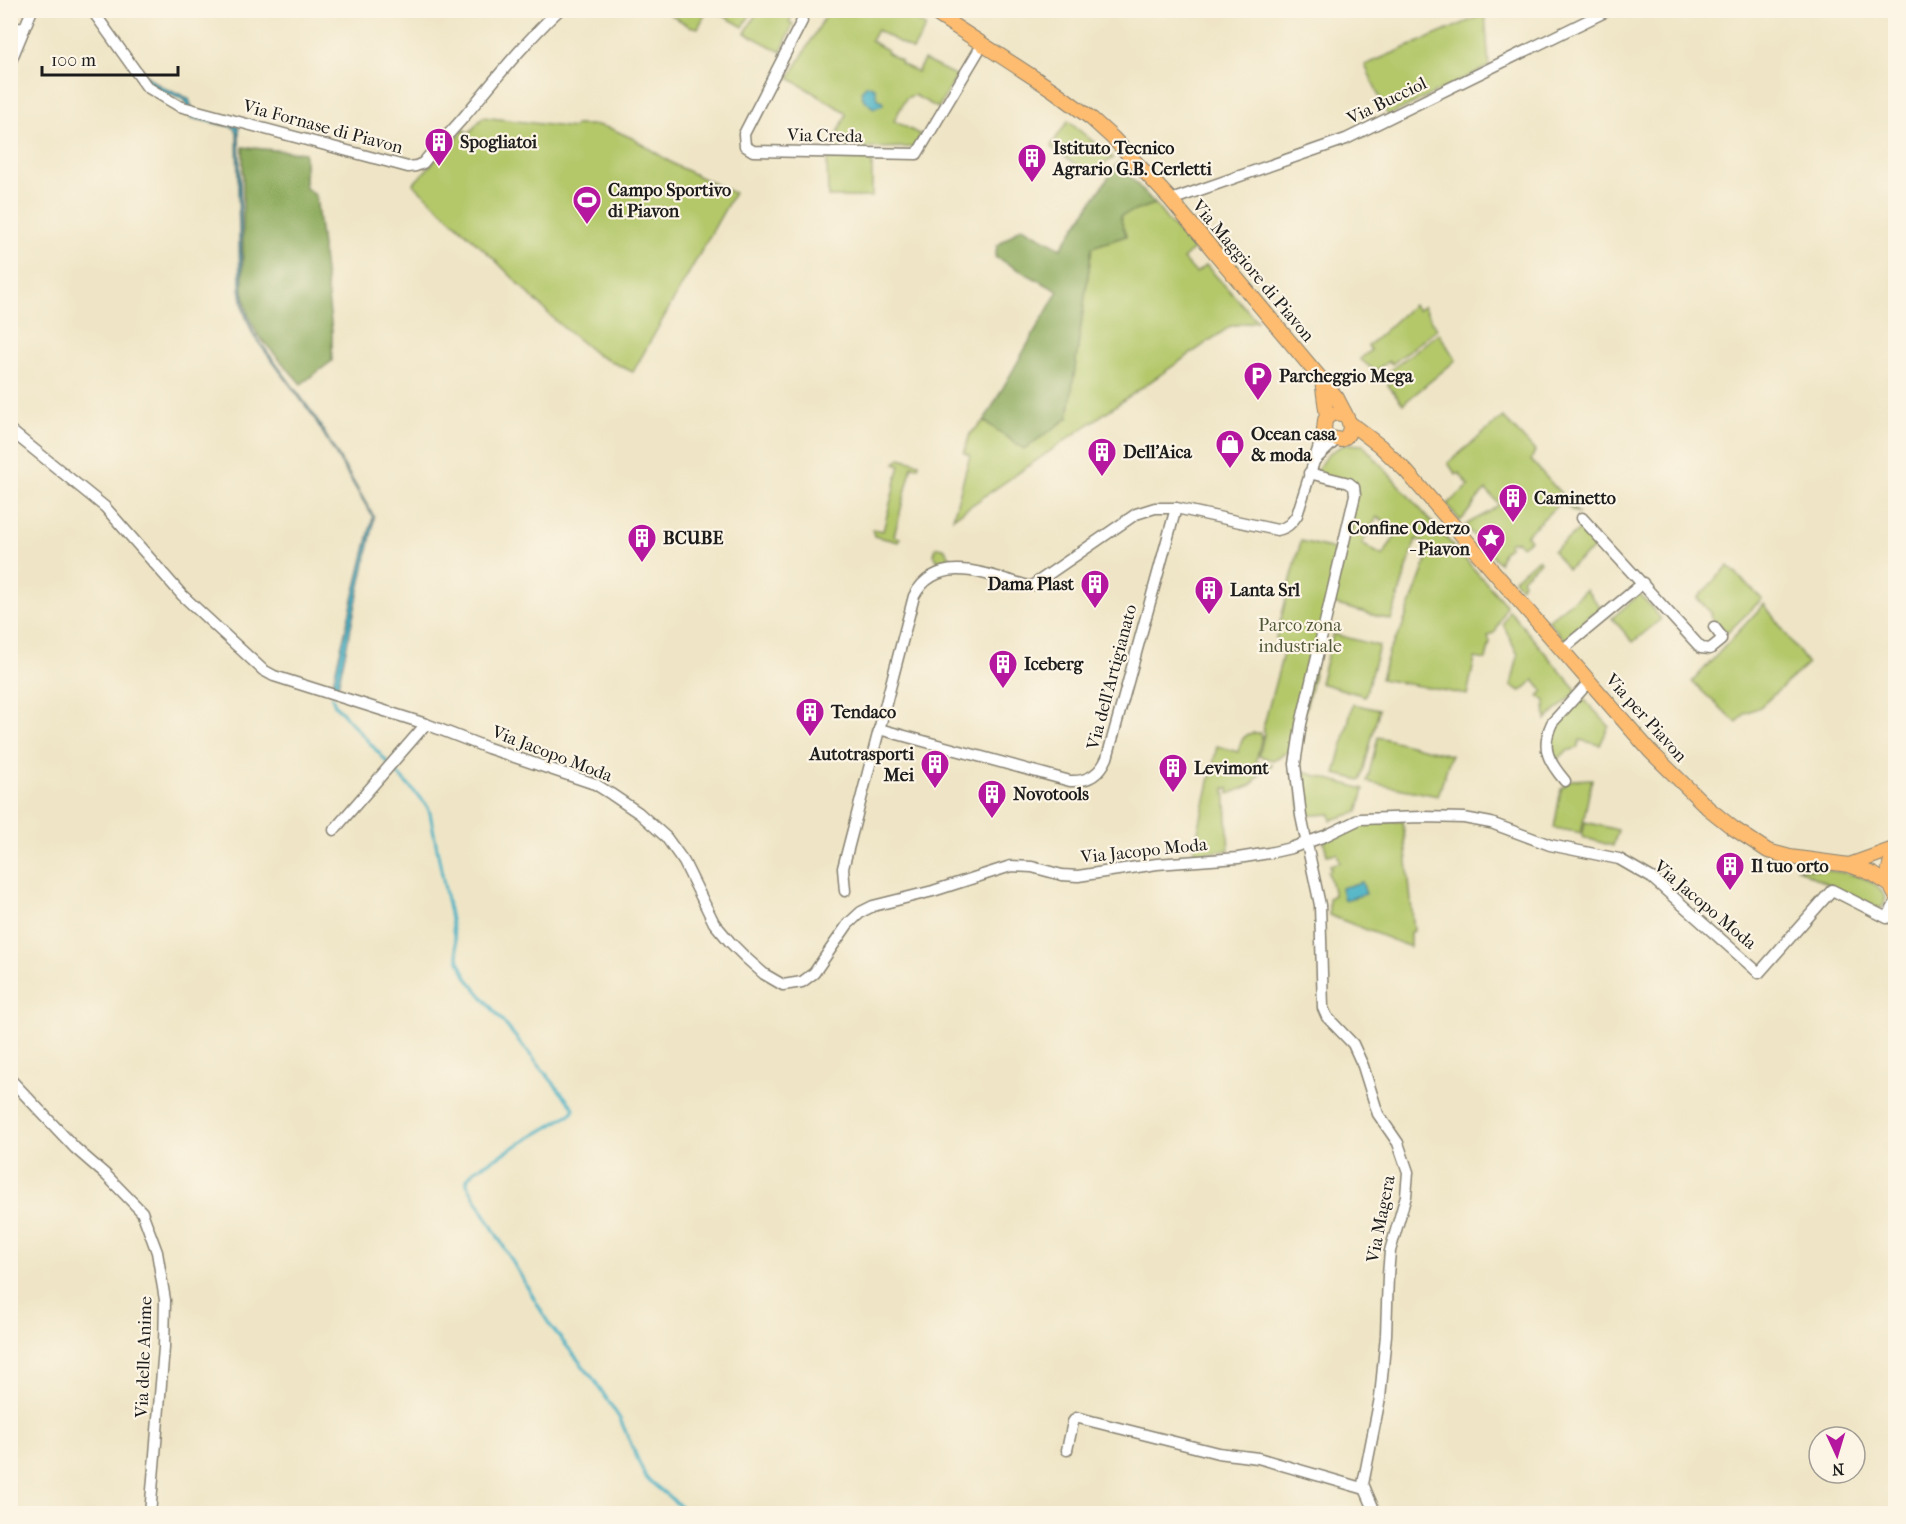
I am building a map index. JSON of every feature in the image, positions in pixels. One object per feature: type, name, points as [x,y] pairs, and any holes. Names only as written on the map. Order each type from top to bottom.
[{"type":"main road","name":"Via Maggiore di Piavon","points":[[930,10],[1053,90],[1092,119],[1126,151],[1171,200],[1337,398],[1345,428]]},
{"type":"main road","points":[[1322,380],[1325,424],[1328,437],[1345,428],[1335,413],[1325,424]]},
{"type":"main road","name":"Via per Piavon","points":[[1345,428],[1380,446],[1406,471],[1668,770],[1733,828],[1752,842],[1779,855],[1849,865],[1873,874],[1893,890]]},
{"type":"main road","points":[[1893,890],[1888,872],[1896,849]]},
{"type":"main road","name":"Via per Piavon","points":[[1849,865],[1896,849]]},
{"type":"street","points":[[10,63],[32,10]]},
{"type":"street","name":"Via Fornase di Piavon","points":[[92,10],[147,87],[179,106],[408,167],[423,163],[499,74],[559,10]]},
{"type":"street","name":"Via Bucciol","points":[[1171,200],[1346,139],[1609,10]]},
{"type":"street","name":"Via Creda","points":[[802,21],[744,135],[745,146],[753,151],[918,154],[982,45]]},
{"type":"street","points":[[10,27],[24,29]]},
{"type":"street","points":[[845,891],[843,868],[914,596],[928,578],[946,570],[966,570],[1028,586],[1033,585],[1136,514],[1155,508],[1176,508],[1277,530],[1282,529],[1297,515],[1325,424]]},
{"type":"street","points":[[1315,460],[1345,428]]},
{"type":"street","name":"Via Jacopo Moda","points":[[10,430],[105,507],[182,595],[263,670],[274,676],[426,724],[488,748],[595,784],[639,813],[666,837],[684,862],[714,923],[722,933],[764,974],[783,985],[802,982],[814,973],[848,924],[861,912],[873,906],[933,891],[1011,866],[1032,867],[1062,875],[1078,876],[1157,864],[1259,855],[1307,842],[1360,819],[1464,818],[1491,823],[1550,845],[1619,859],[1652,878],[1760,973],[1832,890],[1887,918],[1896,902]]},
{"type":"street","points":[[1307,842],[1295,764],[1297,747],[1355,495],[1354,487],[1349,483],[1309,474]]},
{"type":"street","name":"Via dell'Artigianato","points":[[879,729],[1070,781],[1085,780],[1096,774],[1107,758],[1176,508]]},
{"type":"street","points":[[1582,518],[1701,648],[1710,649],[1721,640],[1721,636],[1714,627]]},
{"type":"street","points":[[1562,650],[1643,583]]},
{"type":"street","points":[[1565,781],[1549,760],[1547,747],[1549,729],[1589,682]]},
{"type":"street","points":[[334,830],[426,724]]},
{"type":"street","name":"Via Magera","points":[[1307,842],[1320,905],[1323,1008],[1327,1017],[1353,1044],[1363,1066],[1378,1114],[1398,1143],[1408,1172],[1406,1196],[1389,1260],[1381,1388],[1363,1484],[1376,1514]]},
{"type":"street","name":"Via delle Anime","points":[[10,1079],[75,1148],[106,1175],[142,1212],[157,1252],[165,1300],[165,1336],[150,1514]]},
{"type":"street","points":[[1067,1450],[1073,1422],[1079,1418],[1218,1453],[1258,1458],[1365,1489]]},
{"type":"green space","points":[[752,10],[743,27],[715,11]]},
{"type":"green space","points":[[829,10],[904,11],[926,27],[913,50],[877,30],[871,41],[887,50],[886,52],[901,61],[900,63],[917,72],[924,60],[957,76],[938,108],[914,95],[906,98],[894,121],[921,135],[914,147],[831,149],[846,115],[845,112],[789,78]]},
{"type":"green space","points":[[665,11],[707,11],[698,28],[689,26]]},
{"type":"green space","points":[[758,11],[795,11],[789,22],[793,24],[781,52],[745,33]]},
{"type":"green space","points":[[1485,14],[1489,66],[1388,116],[1365,65]]},
{"type":"green space","name":"Campo Sportivo di Piavon","points":[[483,117],[574,128],[575,125],[597,125],[612,129],[634,139],[675,165],[734,193],[633,372],[597,355],[559,324],[495,260],[413,184],[464,130],[469,133]]},
{"type":"green space","points":[[1068,121],[1113,158],[1090,174],[1052,148],[1052,144]]},
{"type":"green space","points":[[243,147],[305,153],[305,187],[316,196],[332,331],[332,361],[301,384],[257,334],[248,313],[243,289]]},
{"type":"green space","points":[[827,159],[872,159],[872,197],[828,197]]},
{"type":"green space","points":[[1118,163],[1155,204],[1120,216],[1126,236],[1092,247],[1068,418],[1024,449],[984,421],[1058,291],[995,257],[997,246],[1022,227],[1061,248]]},
{"type":"green space","points":[[1155,204],[1194,249],[1183,259],[1196,273],[1206,265],[1257,321],[1231,326],[953,518],[970,455],[964,453],[970,434],[984,421],[1024,449],[1068,418],[1092,247],[1126,236],[1119,216]]},
{"type":"green space","points":[[1413,305],[1418,310],[1423,306],[1437,329],[1392,364],[1389,361],[1375,371],[1360,359],[1371,350],[1368,346]]},
{"type":"green space","points":[[1439,333],[1456,360],[1403,404],[1388,385],[1395,378],[1389,371]]},
{"type":"green space","points":[[1503,417],[1535,451],[1531,460],[1579,514],[1562,501],[1526,535],[1530,540],[1522,546],[1517,541],[1508,544],[1510,546],[1503,552],[1499,563],[1465,526],[1499,504],[1486,490],[1460,521],[1447,504],[1469,486],[1459,473],[1456,475],[1448,463]]},
{"type":"green space","name":"Parco zona industriale","points":[[1347,444],[1363,445],[1506,605],[1496,631],[1488,637],[1490,642],[1486,660],[1475,658],[1467,695],[1381,679],[1389,651],[1401,630],[1431,548],[1416,539],[1391,620],[1330,603],[1297,747],[1273,760],[1259,756],[1264,735],[1263,728],[1283,654],[1276,638],[1301,541],[1342,551],[1354,487],[1315,475],[1327,456]],"holes":[[[1377,517],[1399,529],[1383,556],[1362,544]]]},
{"type":"green space","points":[[900,458],[919,463],[918,467],[912,466],[894,536],[900,538],[899,542],[874,536],[872,529],[883,531],[900,465],[895,463]]},
{"type":"green space","points":[[1582,528],[1596,547],[1567,569],[1553,551]]},
{"type":"green space","points":[[938,547],[944,548],[951,559],[947,566],[940,565],[934,555]]},
{"type":"green space","points":[[1538,559],[1540,562],[1522,578],[1524,583],[1521,587],[1514,579]]},
{"type":"green space","points":[[1728,566],[1762,599],[1727,633],[1710,616],[1712,614],[1697,598]]},
{"type":"green space","points":[[1586,590],[1604,611],[1596,617],[1592,613],[1584,620],[1587,624],[1566,642],[1548,620]]},
{"type":"green space","points":[[1640,594],[1661,619],[1633,642],[1612,618]]},
{"type":"green space","points":[[1764,604],[1808,664],[1760,707],[1745,713],[1737,723],[1692,682]]},
{"type":"green space","points":[[1509,610],[1577,691],[1546,720],[1545,701],[1538,696],[1543,691],[1534,680],[1521,691],[1511,686],[1518,655],[1503,624]]},
{"type":"green space","points":[[1333,634],[1379,646],[1365,696],[1320,683]]},
{"type":"green space","points":[[1579,694],[1609,726],[1600,745],[1580,740],[1578,748],[1567,751],[1558,759],[1548,750],[1549,733]]},
{"type":"green space","points":[[1353,704],[1379,710],[1361,780],[1335,774]]},
{"type":"green space","points":[[1252,733],[1260,733],[1262,736],[1256,762],[1272,765],[1262,771],[1252,785],[1229,794],[1229,788],[1225,788],[1229,850],[1193,854],[1217,746],[1238,752],[1244,738]]},
{"type":"green space","points":[[1378,737],[1451,755],[1438,796],[1367,782]]},
{"type":"green space","points":[[1296,770],[1364,789],[1358,812],[1331,820],[1330,814],[1301,816]]},
{"type":"green space","points":[[1592,779],[1581,833],[1554,828],[1561,789],[1571,780]]},
{"type":"green space","points":[[1403,821],[1414,931],[1410,932],[1410,947],[1329,915],[1329,898],[1334,895],[1328,871],[1331,870],[1330,865],[1340,862],[1337,853],[1327,855],[1324,842],[1343,829],[1359,824]]},
{"type":"green space","points":[[1585,822],[1618,830],[1613,846],[1582,837]]},
{"type":"green space","points":[[1796,868],[1858,876],[1879,887],[1885,903],[1877,910]]},
{"type":"water","points":[[97,11],[101,11],[134,61],[150,79],[189,99],[194,113],[239,128],[242,289],[245,310],[254,334],[314,415],[374,517],[337,690],[331,690],[373,517],[313,416],[253,335],[244,312],[240,288],[237,132],[233,127],[192,118],[185,100],[157,89],[146,80]]},
{"type":"water","points":[[867,85],[875,88],[877,98],[882,101],[883,105],[873,108],[863,98],[861,91]]},
{"type":"water","points":[[1362,882],[1366,894],[1344,900],[1341,888]]},
{"type":"waterway","points":[[332,697],[335,705],[388,763]]},
{"type":"waterway","points":[[393,769],[426,804],[430,813],[459,961],[467,978],[574,1108],[572,1113],[475,1170],[467,1179],[467,1184],[549,1324],[595,1381],[620,1419],[646,1478],[690,1514]]},
{"type":"place","name":"Spogliatoi","points":[[439,168]]},
{"type":"place","name":"Istituto Tecnico Agrario G.B. Cerletti","points":[[1032,184]]},
{"type":"place","name":"Campo Sportivo di Piavon","points":[[587,226]]},
{"type":"place","name":"Parcheggio Mega","points":[[1258,402]]},
{"type":"place","name":"Ocean casa & moda","points":[[1230,470]]},
{"type":"place","name":"Dell'Aica","points":[[1102,478]]},
{"type":"place","name":"Caminetto","points":[[1513,524]]},
{"type":"place","name":"BCUBE","points":[[642,564]]},
{"type":"place","name":"Confine Oderzo - Piavon","points":[[1491,564]]},
{"type":"place","name":"Dama Plast","points":[[1095,610]]},
{"type":"place","name":"Lanta Srl","points":[[1209,616]]},
{"type":"place","name":"Iceberg","points":[[1003,690]]},
{"type":"place","name":"Tendaco","points":[[810,738]]},
{"type":"place","name":"Autotrasporti Mei","points":[[935,790]]},
{"type":"place","name":"Levimont","points":[[1173,794]]},
{"type":"place","name":"Novotools","points":[[992,820]]},
{"type":"place","name":"Il tuo orto","points":[[1730,892]]}]
